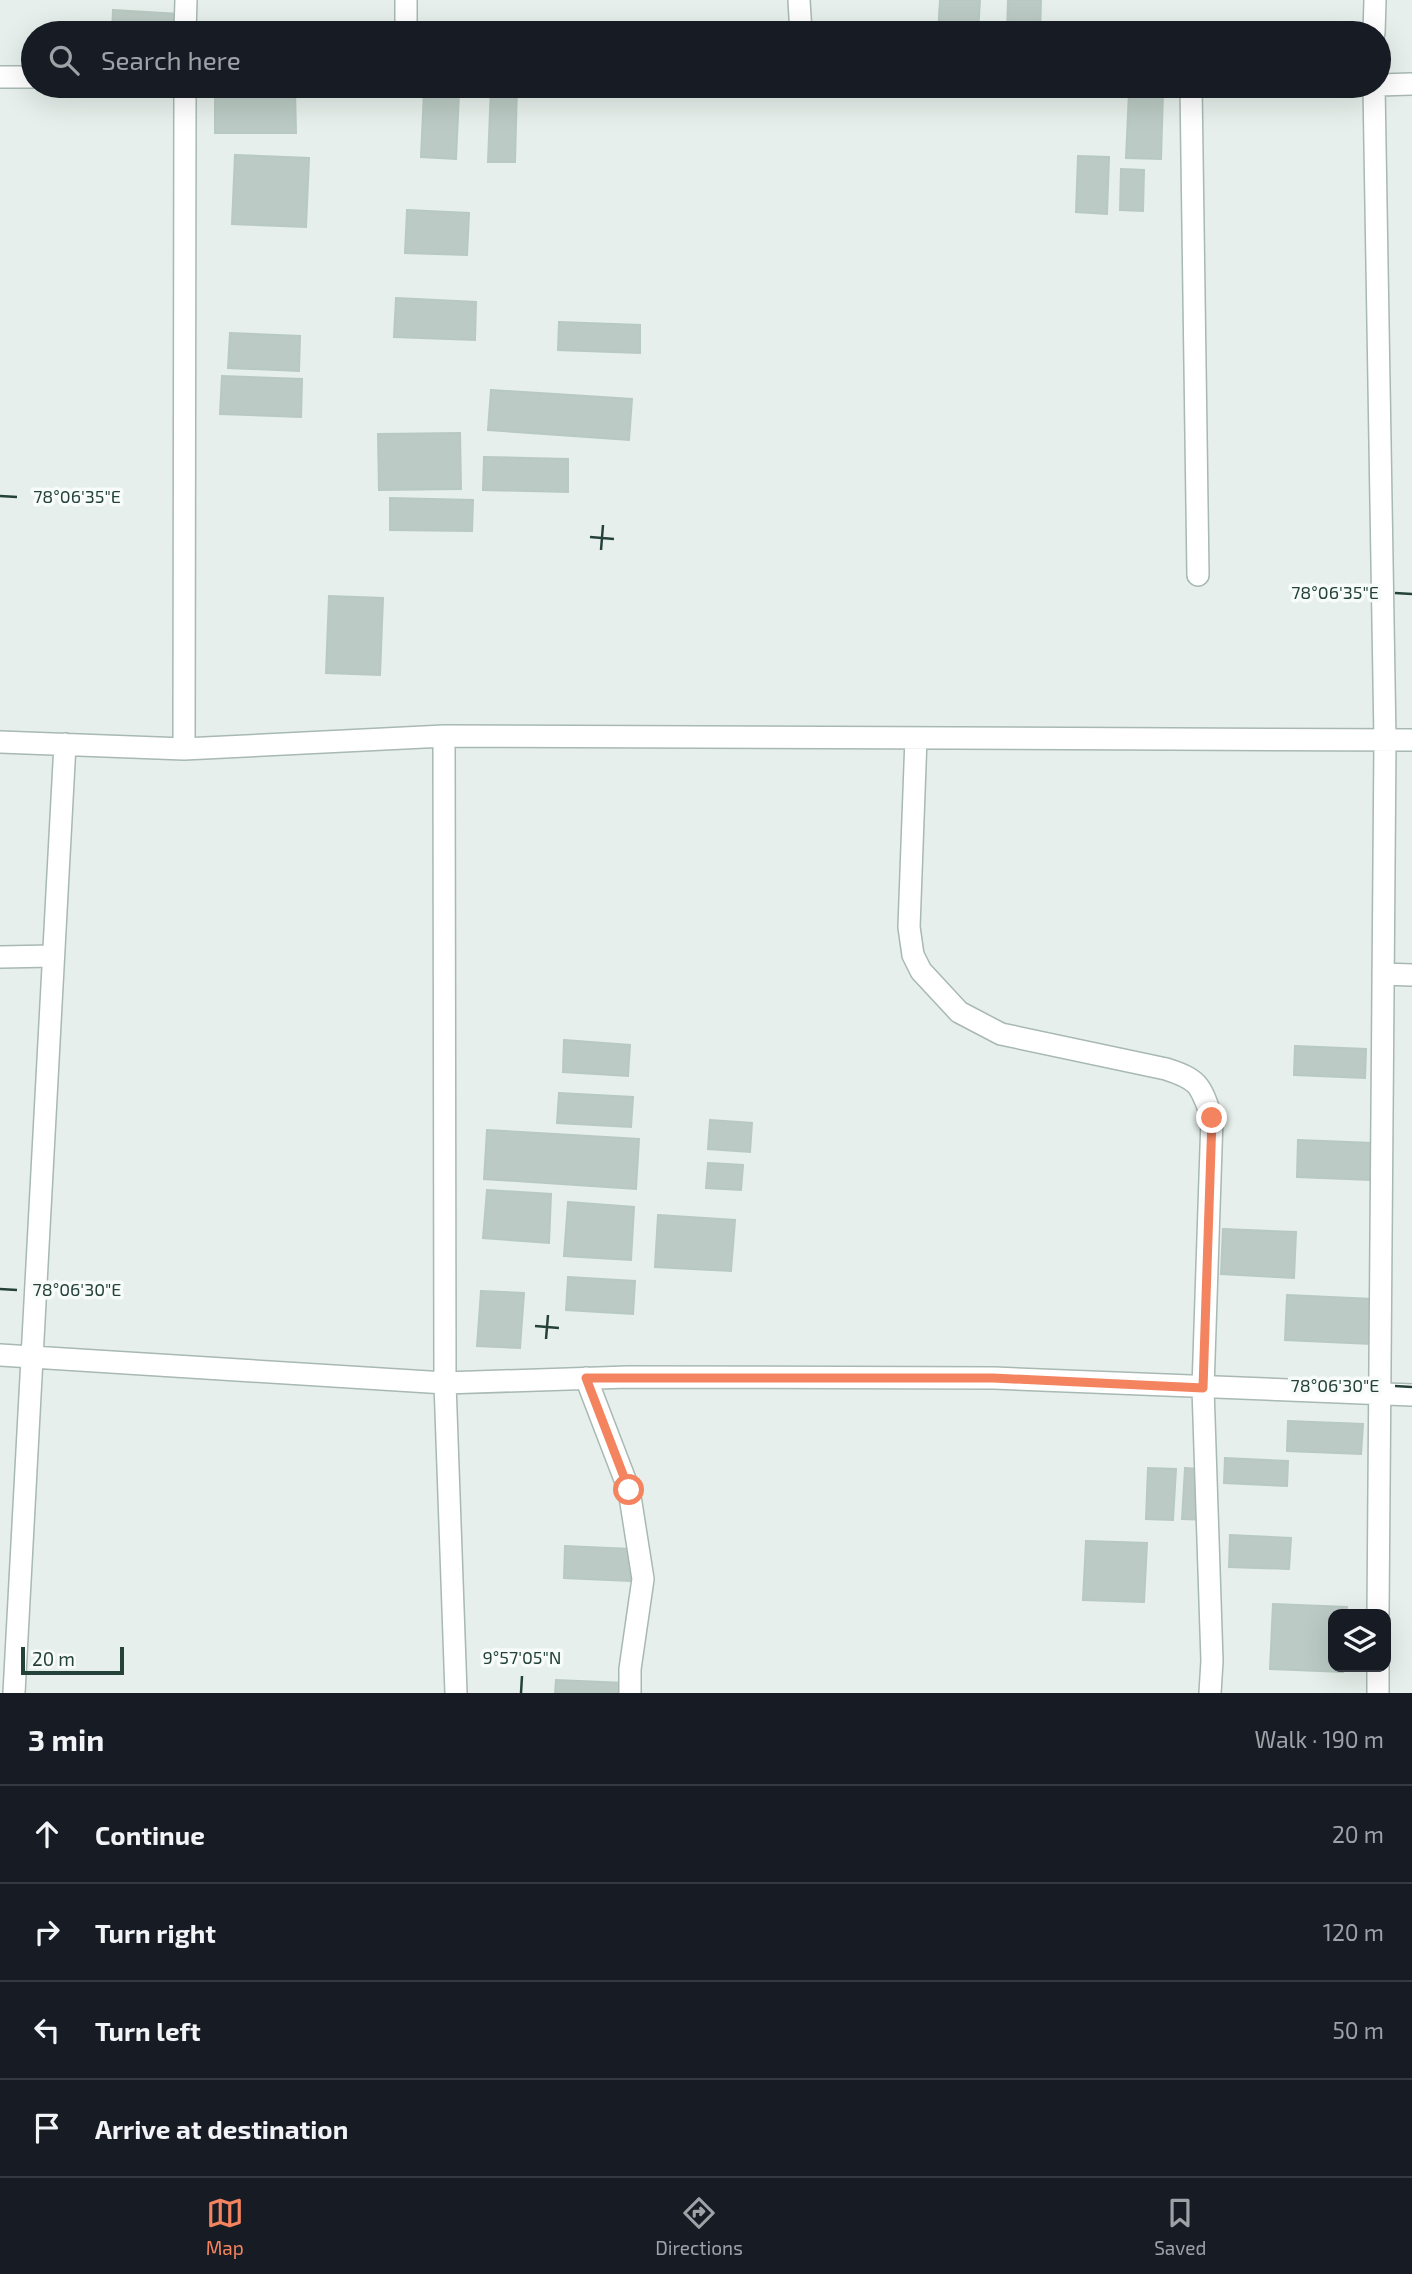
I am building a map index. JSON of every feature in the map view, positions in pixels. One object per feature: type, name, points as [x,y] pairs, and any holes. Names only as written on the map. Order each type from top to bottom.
[{"type":"street","points":[[185,21],[186,0]]},
{"type":"street","points":[[406,21],[407,0]]},
{"type":"street","points":[[799,0],[800,21]]},
{"type":"street","points":[[1374,0],[1374,21]]},
{"type":"street","points":[[0,76],[21,77]]},
{"type":"street","points":[[1391,85],[1412,84]]},
{"type":"street","points":[[184,749],[185,98]]},
{"type":"street","points":[[1191,98],[1198,575]]},
{"type":"street","points":[[1377,98],[1385,740],[1378,1609]]},
{"type":"street","points":[[0,742],[184,749],[444,736],[1412,740]]},
{"type":"street","points":[[444,736],[446,1383],[456,1693]]},
{"type":"street","points":[[916,738],[909,927],[913,955],[921,971],[959,1012],[1001,1034],[1166,1069],[1189,1077],[1202,1092],[1212,1118],[1203,1388],[1212,1661],[1210,1693]]},
{"type":"street","points":[[10,1686],[33,1355],[65,744]]},
{"type":"street","points":[[0,957],[53,956]]},
{"type":"street","points":[[1383,974],[1412,975]]},
{"type":"street","points":[[0,1355],[446,1383],[586,1378],[993,1378],[1412,1395]]},
{"type":"street","points":[[586,1378],[629,1490],[643,1579],[630,1669],[630,1693]]},
{"type":"street","points":[[1378,1672],[1378,1693]]},
{"type":"building","points":[[940,0],[980,0],[979,21],[939,21]]},
{"type":"building","points":[[1008,0],[1041,0],[1040,21],[1007,21]]},
{"type":"building","points":[[113,10],[179,14],[179,21],[113,21]]},
{"type":"building","points":[[215,98],[295,98],[296,133],[215,133]]},
{"type":"building","points":[[424,98],[459,98],[456,159],[421,157]]},
{"type":"building","points":[[491,98],[517,98],[515,162],[488,162]]},
{"type":"building","points":[[1129,98],[1163,98],[1161,159],[1126,158]]},
{"type":"building","points":[[235,155],[309,158],[306,227],[232,224]]},
{"type":"building","points":[[1078,156],[1109,157],[1107,214],[1076,212]]},
{"type":"building","points":[[1121,169],[1144,170],[1143,211],[1120,210]]},
{"type":"building","points":[[407,210],[469,213],[467,255],[405,253]]},
{"type":"building","points":[[396,298],[476,302],[475,340],[394,337]]},
{"type":"building","points":[[559,322],[640,325],[640,353],[558,350]]},
{"type":"building","points":[[230,333],[300,336],[299,371],[228,368]]},
{"type":"building","points":[[222,376],[302,379],[301,417],[220,414]]},
{"type":"building","points":[[491,390],[632,399],[629,440],[488,430]]},
{"type":"building","points":[[460,433],[461,489],[379,490],[378,434]]},
{"type":"building","points":[[484,457],[568,459],[568,492],[483,490]]},
{"type":"building","points":[[390,498],[473,500],[472,531],[390,530]]},
{"type":"building","points":[[329,596],[383,598],[380,675],[326,673]]},
{"type":"building","points":[[564,1040],[630,1045],[628,1076],[563,1072]]},
{"type":"building","points":[[1295,1046],[1366,1049],[1365,1078],[1294,1075]]},
{"type":"building","points":[[559,1093],[633,1097],[631,1127],[557,1123]]},
{"type":"building","points":[[710,1120],[752,1123],[750,1152],[708,1149]]},
{"type":"building","points":[[487,1130],[639,1139],[636,1189],[484,1179]]},
{"type":"building","points":[[1298,1140],[1373,1143],[1371,1180],[1297,1177]]},
{"type":"building","points":[[708,1163],[743,1165],[741,1190],[706,1188]]},
{"type":"building","points":[[487,1190],[551,1194],[549,1243],[483,1238]]},
{"type":"building","points":[[568,1202],[634,1207],[631,1260],[564,1256]]},
{"type":"building","points":[[658,1215],[735,1220],[731,1271],[655,1267]]},
{"type":"building","points":[[1223,1229],[1296,1232],[1294,1278],[1221,1274]]},
{"type":"building","points":[[568,1277],[635,1281],[633,1314],[566,1310]]},
{"type":"building","points":[[481,1291],[524,1293],[520,1348],[477,1346]]},
{"type":"building","points":[[1287,1295],[1373,1299],[1371,1344],[1285,1340]]},
{"type":"building","points":[[1288,1421],[1363,1424],[1361,1454],[1287,1451]]},
{"type":"building","points":[[1225,1458],[1288,1461],[1287,1486],[1224,1483]]},
{"type":"building","points":[[1148,1468],[1176,1469],[1173,1520],[1146,1519]]},
{"type":"building","points":[[1185,1468],[1213,1470],[1211,1520],[1182,1519]]},
{"type":"building","points":[[1230,1535],[1291,1538],[1289,1569],[1229,1567]]},
{"type":"building","points":[[1086,1541],[1147,1543],[1144,1602],[1083,1600]]},
{"type":"building","points":[[565,1546],[631,1549],[630,1581],[564,1578]]},
{"type":"building","points":[[1273,1604],[1347,1607],[1328,1609],[1328,1671],[1270,1669]]},
{"type":"building","points":[[556,1680],[625,1683],[625,1693],[555,1693]]},
{"type":"route","points":[[629,1490],[586,1378],[993,1378],[1203,1388],[1212,1118]]}]
